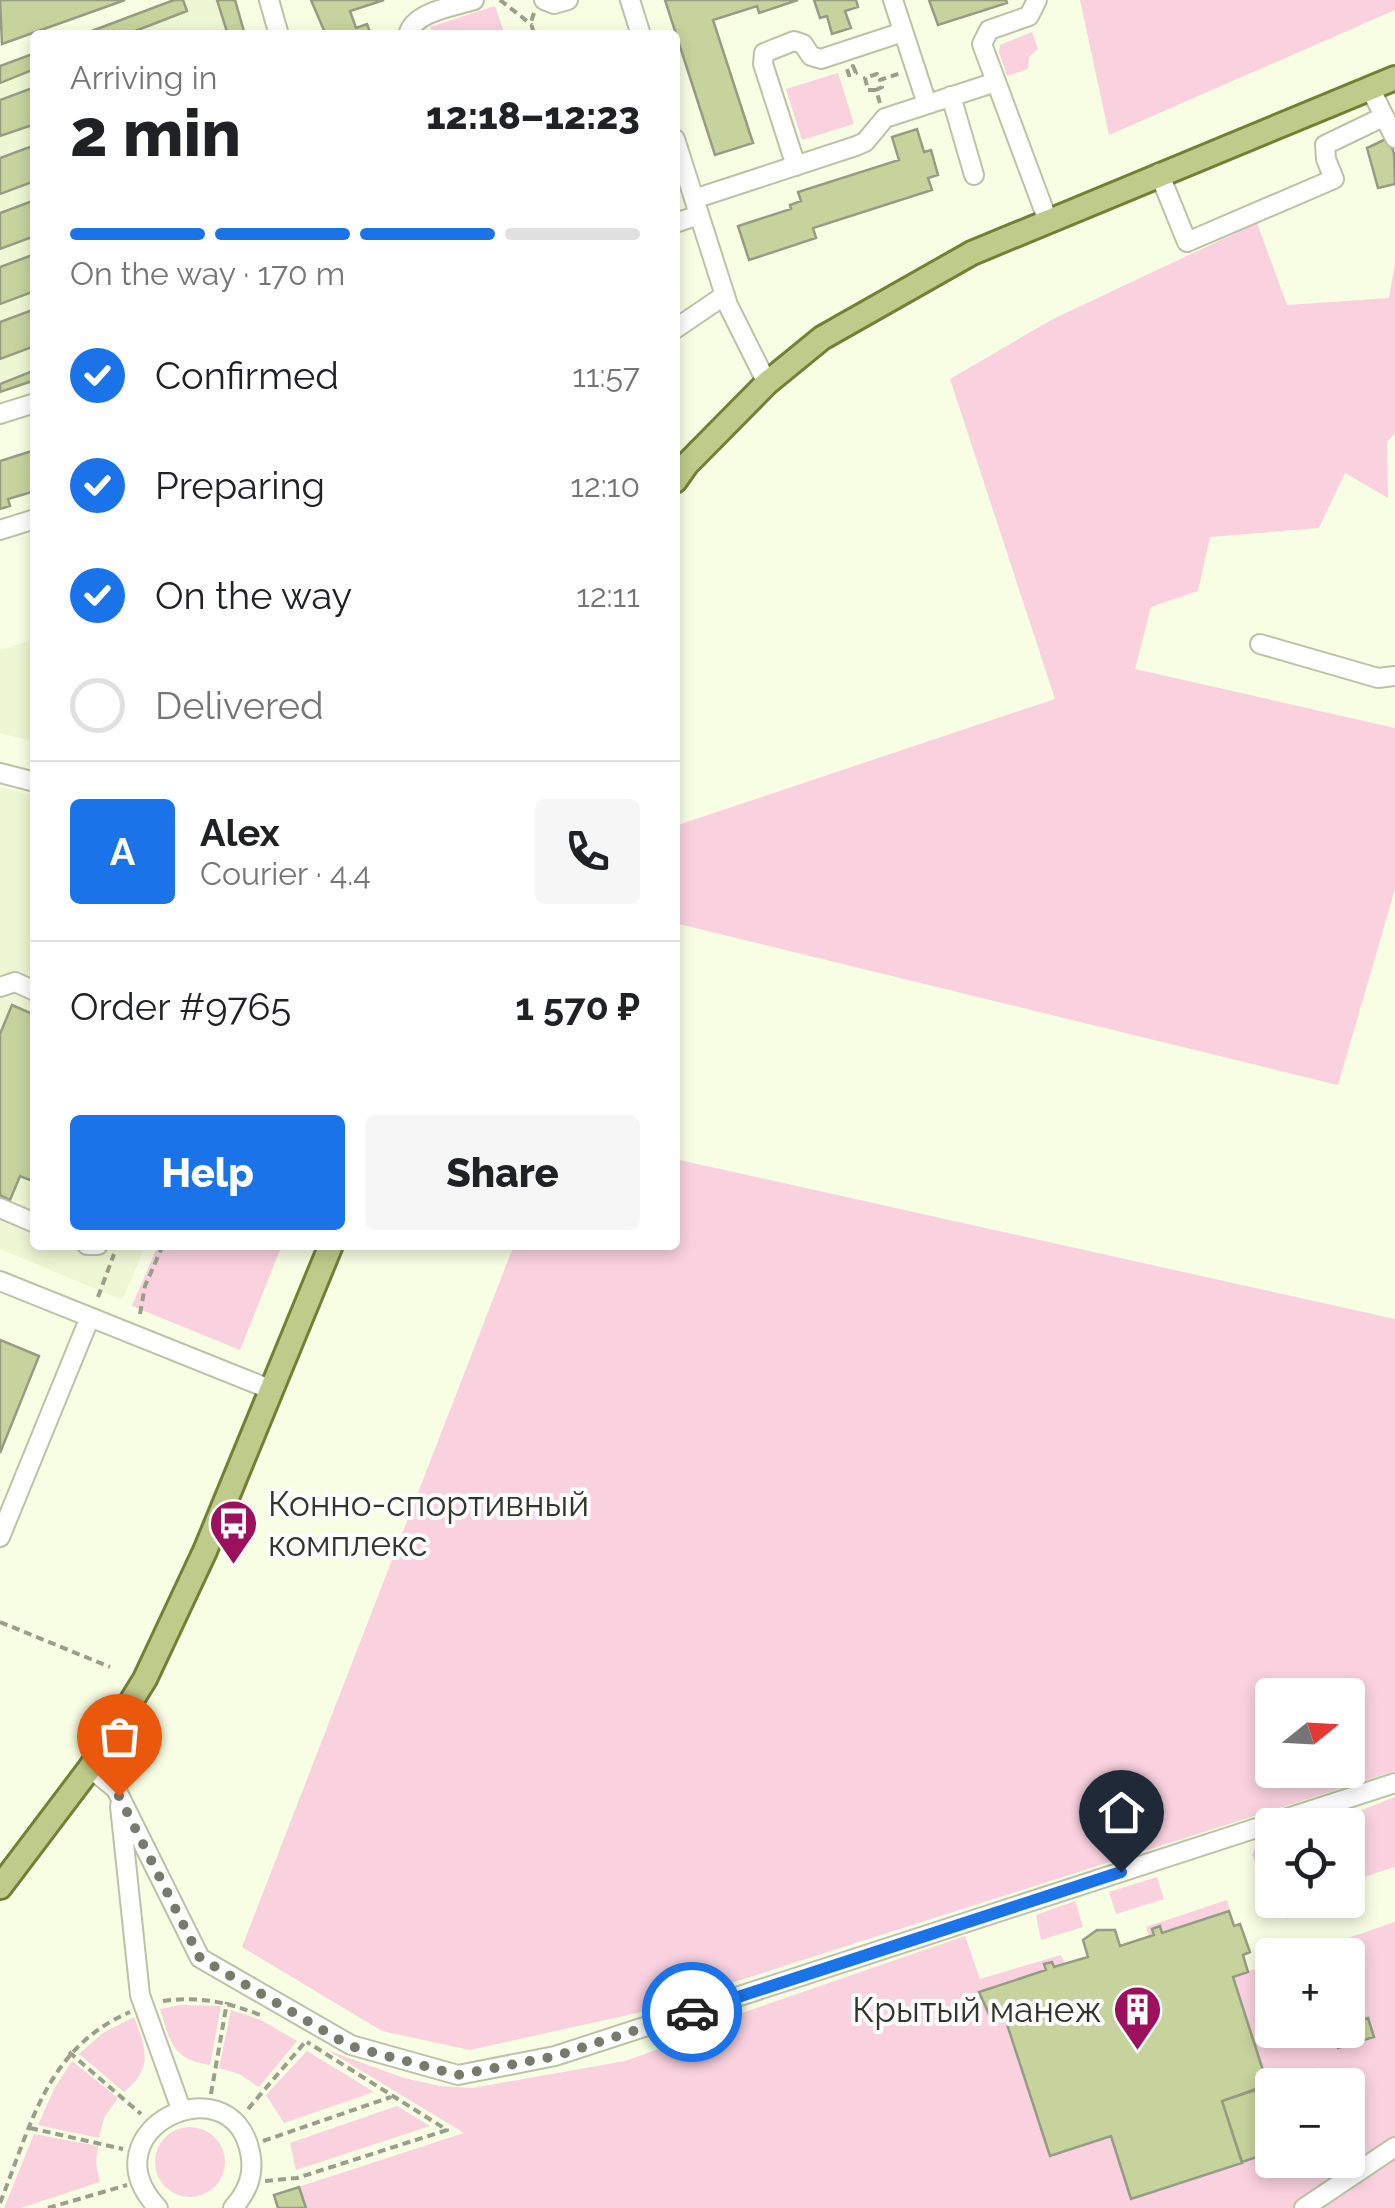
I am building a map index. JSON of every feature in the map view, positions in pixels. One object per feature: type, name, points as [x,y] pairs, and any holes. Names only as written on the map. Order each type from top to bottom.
[{"type":"main road","points":[[680,473],[766,383],[822,338],[972,254],[1395,78]]},
{"type":"main road","points":[[0,1887],[90,1768],[145,1679],[205,1552],[330,1250]]},
{"type":"street","points":[[269,0],[278,30]]},
{"type":"street","points":[[410,30],[420,18],[474,0]]},
{"type":"street","points":[[542,0],[554,4],[568,0]]},
{"type":"street","points":[[630,0],[640,30]]},
{"type":"street","points":[[893,0],[927,104]]},
{"type":"street","points":[[1037,0],[1029,16],[992,29],[983,38],[983,48],[1048,220]]},
{"type":"street","points":[[796,166],[763,64],[764,53],[794,41],[804,44],[811,56],[821,59],[904,32]]},
{"type":"street","points":[[680,219],[697,207],[861,144],[885,118],[996,82]]},
{"type":"street","points":[[1370,88],[1395,138]]},
{"type":"street","points":[[950,96],[974,175]]},
{"type":"street","points":[[1159,174],[1187,242],[1334,179],[1325,145],[1384,118]]},
{"type":"street","points":[[680,154],[725,294],[766,383]]},
{"type":"street","points":[[680,326],[725,294]]},
{"type":"street","points":[[0,414],[30,405]]},
{"type":"street","points":[[0,530],[30,521]]},
{"type":"street","points":[[1260,644],[1378,678],[1395,676]]},
{"type":"street","points":[[0,774],[30,781]]},
{"type":"street","points":[[0,987],[15,982],[30,989]]},
{"type":"street","points":[[0,1208],[30,1221]]},
{"type":"street","points":[[0,1282],[272,1390]]},
{"type":"street","points":[[0,1537],[90,1317]]},
{"type":"street","points":[[90,1768],[116,1789],[200,1958],[350,2046],[458,2075],[556,2056],[1395,1782]]},
{"type":"street","points":[[119,1796],[140,1994],[181,2109]]},
{"type":"street","points":[[158,2208],[141,2182],[139,2154],[153,2126],[181,2109],[208,2109],[236,2124],[250,2147],[250,2182],[233,2208]]},
{"type":"street","points":[[1304,2208],[1395,2147]]},
{"type":"path","points":[[500,0],[532,24]]},
{"type":"path","points":[[533,30],[542,0]]},
{"type":"path","points":[[868,77],[866,62],[851,66],[847,74],[868,77],[877,74],[882,87],[868,90],[868,77]]},
{"type":"path","points":[[880,80],[915,68]]},
{"type":"path","points":[[876,90],[885,118]]},
{"type":"path","points":[[98,1296],[112,1262],[107,1250]]},
{"type":"path","points":[[140,1314],[144,1290],[161,1250]]},
{"type":"path","points":[[0,1622],[110,1667]]},
{"type":"path","points":[[0,2203],[50,2080],[69,2052],[104,2025],[144,2007],[178,1999],[228,2002],[269,2018]]},
{"type":"path","points":[[208,2109],[228,2002]]},
{"type":"path","points":[[250,2182],[297,2178],[448,2130],[294,2034]]},
{"type":"path","points":[[236,2124],[306,2042]]},
{"type":"path","points":[[69,2052],[122,2094],[153,2126]]},
{"type":"path","points":[[250,2147],[287,2130],[392,2096]]},
{"type":"path","points":[[30,2128],[139,2154]]},
{"type":"path","points":[[48,2208],[101,2190],[141,2182]]},
{"type":"shaded area","points":[[174,0],[235,0],[244,30],[94,30]]},
{"type":"shaded area","points":[[1080,0],[1395,0],[1395,10],[1109,135]]},
{"type":"shaded area","points":[[495,6],[503,30],[431,30],[430,27]]},
{"type":"shaded area","points":[[1032,32],[1038,49],[1029,57],[1028,69],[1007,76],[1000,45]]},
{"type":"shaded area","points":[[30,55],[30,382],[0,392],[0,66]]},
{"type":"shaded area","points":[[838,73],[854,124],[802,140],[786,89]]},
{"type":"shaded area","points":[[1257,223],[1287,305],[1389,298],[1395,263],[1395,433],[1387,442],[1388,498],[1345,473],[1319,528],[1210,537],[1198,591],[1151,607],[1135,669],[1395,728],[1395,889],[1338,1085],[680,924],[680,824],[1055,699],[950,379],[1053,319]]},
{"type":"shaded area","points":[[30,641],[30,741],[0,733],[0,650]]},
{"type":"shaded area","points":[[0,787],[30,795],[30,1250],[144,1250],[122,1300],[0,1249]]},
{"type":"shaded area","points":[[680,1160],[1395,1319],[1395,1771],[1365,1781],[1365,1678],[1255,1678],[1255,1788],[1342,1788],[1279,1808],[1255,1808],[1255,1816],[637,2013],[470,2050],[382,2031],[242,1947],[512,1250],[680,1250]]},
{"type":"shaded area","points":[[156,1250],[280,1250],[240,1350],[132,1306]]},
{"type":"shaded area","points":[[1395,1797],[1395,1867],[1365,1877],[1365,1809]]},
{"type":"shaded area","points":[[1157,1877],[1164,1899],[1116,1914],[1109,1892]]},
{"type":"shaded area","points":[[1227,1900],[1230,1911],[1149,1937],[1146,1927]]},
{"type":"shaded area","points":[[1075,1901],[1083,1927],[1041,1940],[1036,1915]]},
{"type":"shaded area","points":[[1230,1913],[1249,1971],[1255,1969],[1255,2048],[1365,2048],[1365,1938],[1348,1938],[1395,1922],[1395,2208],[278,2208],[274,2195],[464,2133],[327,2050],[404,2078],[472,2088],[625,2061],[699,2035],[739,2014],[965,1936],[980,1979],[1061,1955],[1065,1964],[980,1994]]},
{"type":"shaded area","points":[[221,2006],[210,2065],[180,2054],[171,2040],[160,2009]]},
{"type":"shaded area","points":[[231,2010],[261,2020],[297,2041],[259,2087],[239,2074],[219,2068]]},
{"type":"shaded area","points":[[134,2017],[142,2039],[144,2066],[124,2092],[79,2054],[103,2033]]},
{"type":"shaded area","points":[[307,2051],[374,2092],[284,2123],[266,2095]]},
{"type":"shaded area","points":[[72,2061],[118,2098],[104,2118],[99,2138],[38,2125]]},
{"type":"shaded area","points":[[397,2106],[430,2126],[296,2170],[290,2143]]},
{"type":"shaded area","points":[[190,2127],[215,2137],[225,2162],[215,2187],[190,2197],[165,2187],[155,2162],[165,2137]]},
{"type":"shaded area","points":[[34,2134],[98,2146],[100,2182],[21,2208],[4,2208]]},
{"type":"building","points":[[0,0],[125,0],[41,30],[30,30],[30,34],[2,44]]},
{"type":"building","points":[[174,0],[183,0],[187,11],[138,30],[94,30]]},
{"type":"building","points":[[217,0],[235,0],[244,30],[226,30]]},
{"type":"building","points":[[311,0],[384,0],[350,11],[356,28],[367,24],[369,30],[324,30]]},
{"type":"building","points":[[665,0],[798,0],[759,13],[757,6],[713,20],[753,143],[715,155],[680,46],[680,30],[675,30]]},
{"type":"building","points":[[814,0],[856,0],[858,7],[845,11],[851,28],[832,34],[827,16],[820,18]]},
{"type":"building","points":[[929,0],[1006,0],[1007,3],[938,25]]},
{"type":"building","points":[[30,55],[30,71],[0,83],[0,66]]},
{"type":"building","points":[[30,89],[30,126],[0,136],[0,100]]},
{"type":"building","points":[[917,129],[924,152],[931,150],[938,175],[928,178],[932,190],[813,228],[816,238],[749,260],[738,226],[791,209],[790,205],[801,201],[798,192],[899,160],[892,137]]},
{"type":"building","points":[[1388,138],[1394,153],[1395,184],[1378,188],[1367,148]]},
{"type":"building","points":[[30,147],[30,183],[0,194],[0,158]]},
{"type":"building","points":[[30,202],[30,238],[0,249],[0,213]]},
{"type":"building","points":[[30,256],[30,293],[0,304],[0,267]]},
{"type":"building","points":[[30,311],[30,348],[0,359],[0,322]]},
{"type":"building","points":[[30,372],[30,382],[0,392],[0,384]]},
{"type":"building","points":[[30,452],[30,492],[8,499],[10,506],[0,509],[0,461]]},
{"type":"building","points":[[12,1005],[30,1013],[30,1180],[20,1176],[10,1200],[0,1195],[0,1034]]},
{"type":"building","points":[[0,1340],[39,1356],[0,1453]]},
{"type":"building","name":"Крытый манеж","points":[[1229,1911],[1234,1926],[1240,1924],[1250,1952],[1243,1955],[1248,1972],[1233,1977],[1262,2068],[1255,2068],[1255,2090],[1222,2101],[1242,2163],[1131,2199],[1111,2136],[1050,2156],[1003,2012],[1003,2018],[992,2021],[979,1992],[1046,1970],[1044,1964],[1052,1962],[1054,1967],[1088,1957],[1083,1940],[1097,1930],[1115,1930],[1120,1946],[1154,1935],[1152,1929],[1160,1926],[1162,1933]]},
{"type":"building","points":[[1368,2018],[1374,2037],[1365,2040]]},
{"type":"building","points":[[1255,2089],[1255,2158],[1242,2162],[1222,2101]]},
{"type":"building","points":[[299,2187],[306,2208],[278,2208],[274,2195]]},
{"type":"way so far","points":[[119,1796],[200,1958],[350,2046],[458,2075],[556,2056],[692,2012]]},
{"type":"place","name":"Конно-спортивный комплекс","points":[[233,1566]]},
{"type":"place","name":"Крытый манеж","points":[[1137,2052]]},
{"type":"route","points":[[692,2012],[1121,1872]]}]
